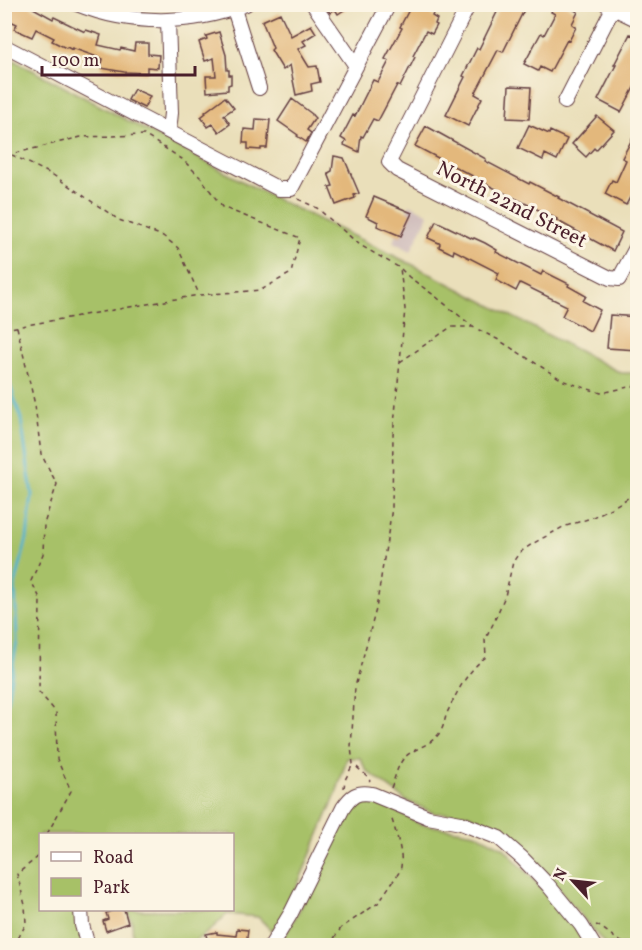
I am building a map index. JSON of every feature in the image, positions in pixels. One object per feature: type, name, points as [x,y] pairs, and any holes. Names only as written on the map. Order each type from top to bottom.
[{"type":"street","points":[[77,4],[124,18],[168,21],[207,16],[240,7],[259,88]]},
{"type":"street","points":[[313,4],[356,66]]},
{"type":"street","points":[[4,45],[279,189],[291,189],[389,4]]},
{"type":"street","name":"North 22nd Street","points":[[469,4],[389,162],[397,170],[610,278],[619,279],[638,244]]},
{"type":"street","points":[[565,102],[610,6],[638,20]]},
{"type":"street","points":[[168,21],[171,113],[169,131]]},
{"type":"street","points":[[272,945],[291,913],[343,808],[350,798],[363,792],[428,817],[461,823],[498,838],[522,858],[548,885],[581,924],[594,945]]},
{"type":"street","points":[[81,911],[82,925],[88,945]]},
{"type":"path","points":[[4,329],[199,295],[261,290],[291,273],[300,238],[222,207],[201,178],[182,159],[144,135],[81,137],[12,154]]},
{"type":"path","points":[[4,151],[53,175],[119,220],[163,236],[178,248],[199,295]]},
{"type":"path","points":[[291,189],[299,200],[317,208],[360,245],[400,268],[409,278],[473,327],[497,339],[564,381],[601,393],[638,385]]},
{"type":"path","points":[[343,808],[345,780],[353,764],[351,747],[355,687],[376,609],[392,508],[393,435],[405,309],[400,268]]},
{"type":"path","points":[[17,327],[35,405],[41,454],[57,484],[44,524],[43,554],[31,581],[40,598],[39,693],[56,712],[57,759],[70,791],[48,833]]},
{"type":"path","points":[[400,363],[451,327],[473,327]]},
{"type":"path","points":[[384,799],[400,764],[407,756],[427,745],[440,733],[465,678],[476,664],[486,657],[485,640],[505,596],[513,562],[519,553],[563,527],[598,514],[638,492]]},
{"type":"path","points":[[329,945],[341,928],[378,903],[402,866],[384,799],[366,775],[353,764]]},
{"type":"path","points":[[14,945],[26,924],[25,905],[17,874],[39,856]]},
{"type":"path","points":[[581,924],[586,921],[601,927],[612,937],[627,944],[638,944]]},
{"type":"shaded area","points":[[410,204],[429,214],[411,251],[393,242]]},
{"type":"green space","points":[[4,55],[270,196],[413,265],[621,373],[637,373],[637,945],[604,945],[523,846],[503,830],[468,814],[434,813],[407,801],[366,770],[360,758],[347,758],[336,794],[287,910],[272,931],[258,917],[227,914],[211,930],[189,945],[138,945],[133,942],[132,922],[127,911],[234,911],[234,833],[39,833],[39,911],[78,911],[85,945],[5,945]]},
{"type":"green space","points":[[359,799],[377,800],[420,824],[475,833],[504,848],[588,939],[589,946],[279,946],[299,911],[349,809]]},
{"type":"building","points":[[4,4],[26,4],[53,19],[54,17],[85,32],[86,30],[101,35],[98,45],[134,51],[135,43],[148,43],[148,54],[159,55],[158,68],[147,67],[147,73],[101,68],[103,59],[66,48],[52,41],[54,38],[36,29],[32,37],[14,29],[17,24],[4,18]]},
{"type":"building","points":[[324,4],[353,4],[338,14],[335,9],[330,13]]},
{"type":"building","points":[[412,4],[438,4],[432,16],[437,19],[435,24],[437,25],[432,34],[426,31],[400,87],[397,85],[378,121],[373,119],[363,137],[361,136],[359,152],[344,145],[346,141],[341,138],[373,80],[378,82],[389,61],[385,59]]},
{"type":"building","points":[[501,4],[527,4],[503,52],[498,50],[475,94],[482,98],[468,126],[446,115],[465,77],[463,76]]},
{"type":"building","points":[[555,4],[564,4],[578,12],[572,24],[576,27],[550,72],[540,67],[538,71],[524,64],[541,33],[544,35],[555,14],[551,12]]},
{"type":"building","points":[[280,13],[291,36],[311,25],[316,33],[303,41],[306,45],[298,49],[309,67],[317,66],[320,82],[311,84],[312,91],[296,95],[290,65],[283,70],[271,50],[273,48],[262,21]]},
{"type":"building","points":[[219,32],[226,55],[227,70],[231,75],[231,84],[228,85],[228,90],[207,92],[206,76],[216,76],[214,58],[205,61],[199,42],[207,39],[206,36]]},
{"type":"building","points":[[630,34],[638,38],[638,80],[621,112],[598,100]]},
{"type":"building","points":[[509,86],[531,87],[529,119],[507,118]]},
{"type":"building","points":[[134,89],[150,96],[144,108],[128,100]]},
{"type":"building","points":[[225,97],[234,108],[224,115],[230,124],[219,132],[213,124],[208,127],[201,117]]},
{"type":"building","points":[[292,99],[315,118],[307,130],[311,133],[306,142],[278,121]]},
{"type":"building","points":[[597,116],[614,130],[596,150],[594,148],[586,157],[572,144]]},
{"type":"building","points":[[256,119],[270,120],[267,148],[261,148],[261,150],[248,149],[248,143],[243,143],[244,129],[255,130]]},
{"type":"building","points":[[529,125],[567,139],[557,160],[545,154],[543,160],[518,148]]},
{"type":"building","points":[[426,126],[486,159],[485,161],[559,197],[622,232],[613,251],[557,219],[415,146]]},
{"type":"building","points":[[638,128],[638,182],[626,205],[605,194],[612,180],[616,182],[626,160],[622,158]]},
{"type":"building","points":[[334,156],[344,158],[359,193],[354,195],[355,198],[336,205],[329,187],[333,186],[328,173],[332,171]]},
{"type":"building","points":[[374,197],[412,213],[401,236],[377,226],[378,222],[366,216]]},
{"type":"building","points":[[436,221],[485,243],[497,250],[496,252],[541,275],[543,271],[569,284],[568,286],[586,296],[583,301],[600,310],[590,331],[562,316],[567,306],[520,283],[516,291],[496,280],[499,273],[454,250],[453,254],[439,247],[439,243],[428,238]]},
{"type":"building","points":[[610,315],[638,317],[637,350],[607,348]]},
{"type":"building","points":[[125,911],[128,923],[106,931],[103,921],[108,919],[106,913]]},
{"type":"building","points":[[237,929],[248,930],[246,945],[208,945],[206,934],[217,932],[217,934],[236,936]]},
{"type":"waterway","points":[[4,367],[21,419],[32,495],[27,538],[15,586],[17,641],[4,718]]}]
